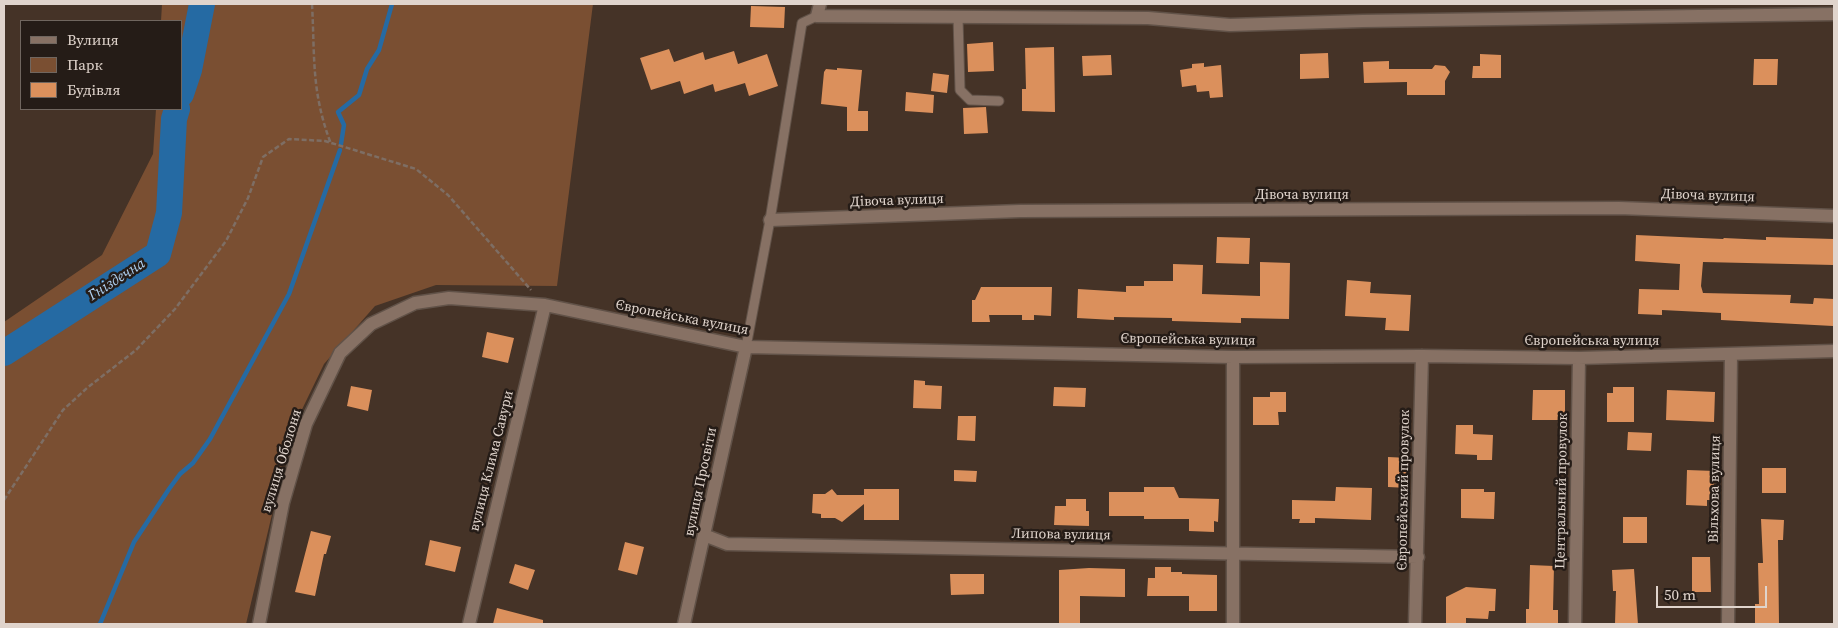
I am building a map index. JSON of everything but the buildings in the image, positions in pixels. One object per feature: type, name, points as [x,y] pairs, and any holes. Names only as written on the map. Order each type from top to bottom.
[{"type":"street","points":[[818,10],[958,17],[1148,18],[1230,25],[1363,20],[1834,14]]},
{"type":"street","name":"Дівоча вулиця","points":[[770,220],[1088,210],[1619,208],[1834,216]]},
{"type":"street","name":"вулиця Оболоня","points":[[259,624],[285,494],[306,424],[340,353],[371,324],[415,302],[449,298],[545,306]]},
{"type":"street","name":"Європейська вулиця","points":[[545,306],[746,347],[1233,357],[1422,356],[1579,358],[1834,351]]},
{"type":"street","name":"вулиця Клима Савури","points":[[469,624],[545,306]]},
{"type":"street","name":"вулиця Просвіти","points":[[684,624],[746,347]]},
{"type":"street","name":"Вільхова вулиця","points":[[1728,624],[1731,354]]},
{"type":"street","name":"Європейський провулок","points":[[1416,624],[1422,356]]},
{"type":"street","points":[[1233,357],[1233,624]]},
{"type":"street","name":"Центральний провулок","points":[[1576,624],[1579,358]]},
{"type":"street","name":"Липова вулиця","points":[[704,535],[727,544],[1418,557]]},
{"type":"lane","points":[[746,347],[770,220],[802,23],[818,10]]},
{"type":"lane","points":[[958,17],[960,90],[970,100],[998,101]]},
{"type":"path","points":[[312,4],[316,90],[321,118],[331,144]]},
{"type":"path","points":[[4,500],[42,438],[63,410],[86,388],[136,350],[175,310],[226,241],[248,198],[263,157],[289,139],[331,144],[416,169],[448,195],[545,306]]},
{"type":"green space","points":[[162,4],[593,4],[557,286],[436,285],[375,306],[324,364],[292,430],[246,624],[4,624],[4,322],[102,255],[153,154],[156,110],[182,110],[182,20],[161,20]]},
{"type":"waterway","name":"Гніздечна","points":[[182,91],[189,70],[202,4]]},
{"type":"waterway","points":[[341,144],[344,125],[338,112],[359,95],[367,69],[379,50],[392,4]]},
{"type":"waterway","name":"Гніздечна","points":[[4,353],[158,254],[169,213],[174,119],[177,110]]},
{"type":"waterway","points":[[100,624],[134,542],[180,474],[193,463],[210,439],[289,294],[340,150]]}]
